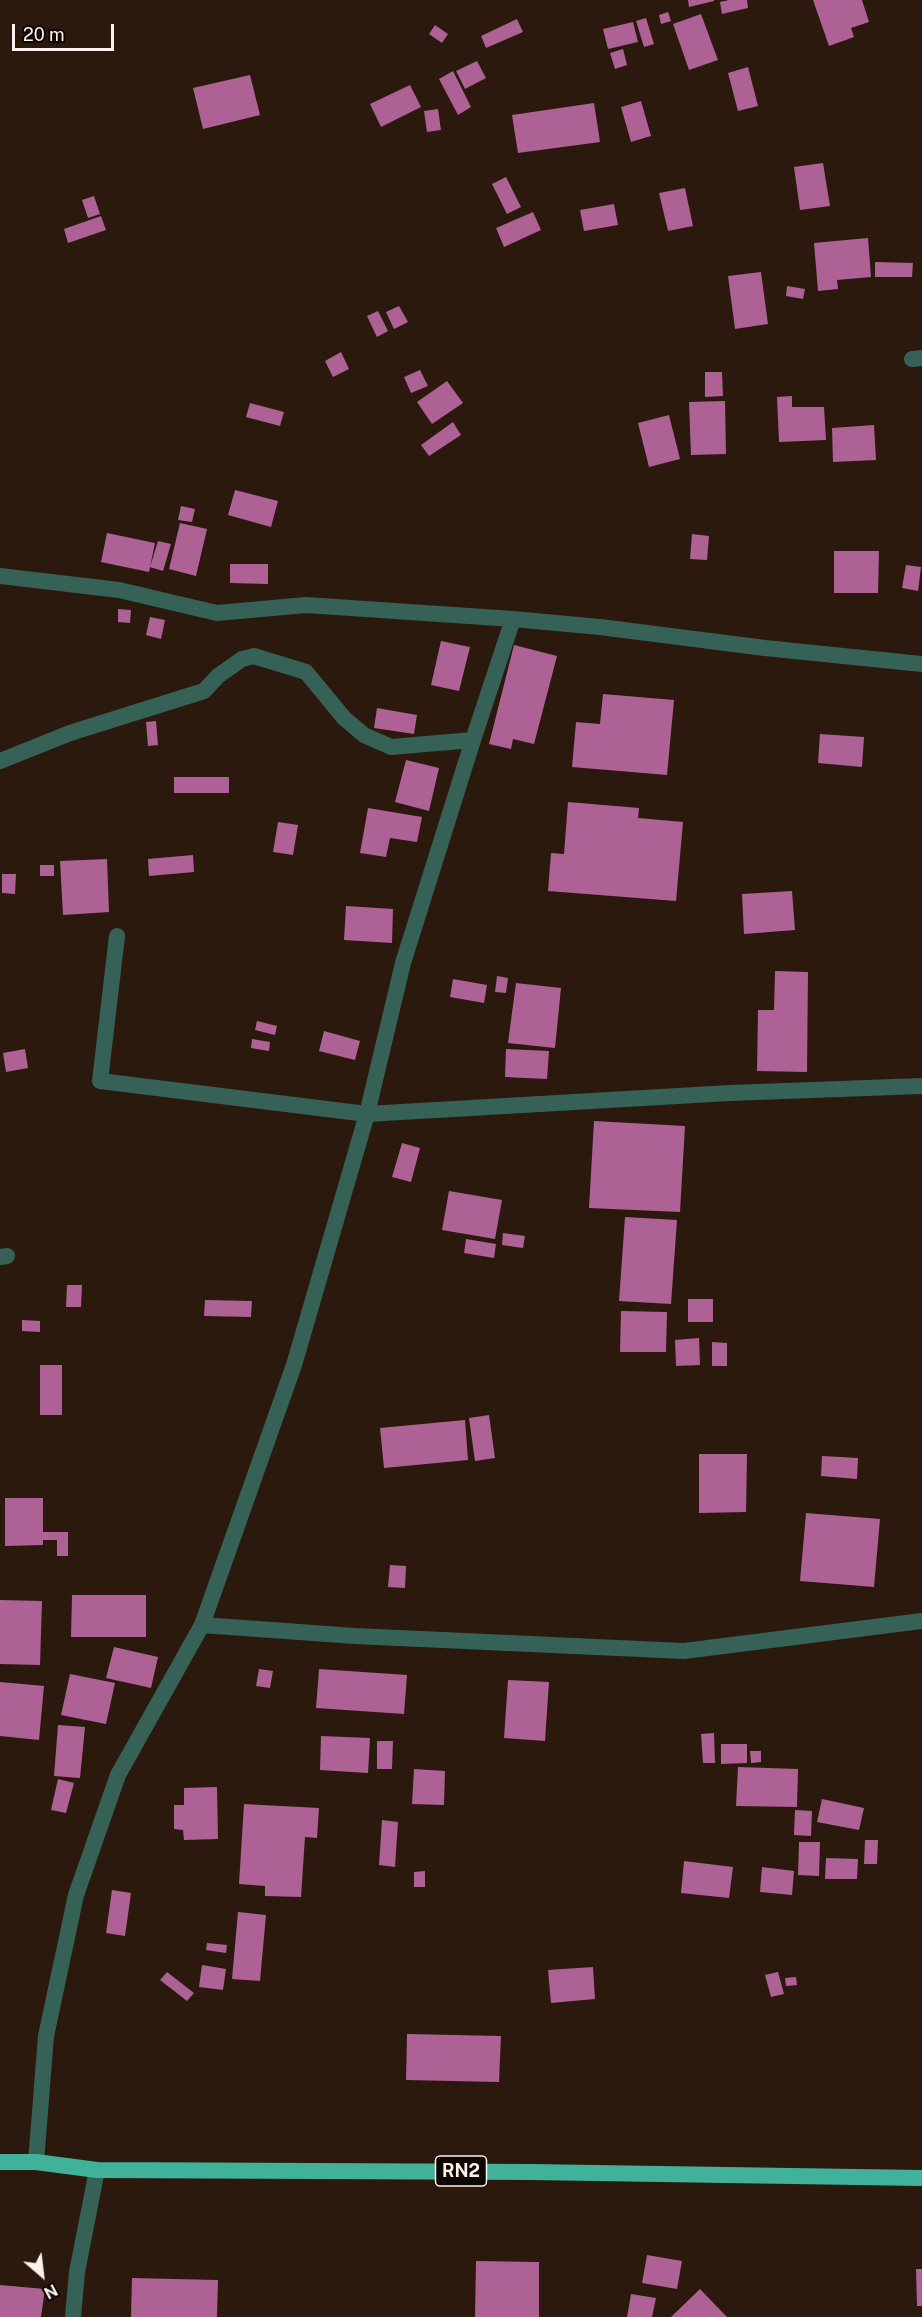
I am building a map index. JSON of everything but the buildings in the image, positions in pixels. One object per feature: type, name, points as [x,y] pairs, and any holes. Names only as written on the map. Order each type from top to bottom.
[{"type":"highway","name":"RN2","points":[[0,2162],[36,2162],[97,2170],[530,2172],[922,2178]]},
{"type":"street","points":[[0,576],[119,590],[217,614],[306,605],[513,619],[922,664]]},
{"type":"street","points":[[36,2162],[46,2036],[76,1895],[118,1775],[202,1625],[294,1365],[367,1114],[403,963],[513,619]]},
{"type":"street","points":[[0,761],[70,733],[204,691],[218,676],[242,659],[254,656],[306,672],[344,718],[364,735],[391,747],[473,740]]},
{"type":"street","points":[[117,936],[100,1081],[367,1114],[730,1093],[922,1086]]},
{"type":"street","points":[[202,1625],[355,1636],[684,1651],[922,1621]]},
{"type":"street","points":[[72,2317],[77,2272],[97,2170]]}]
